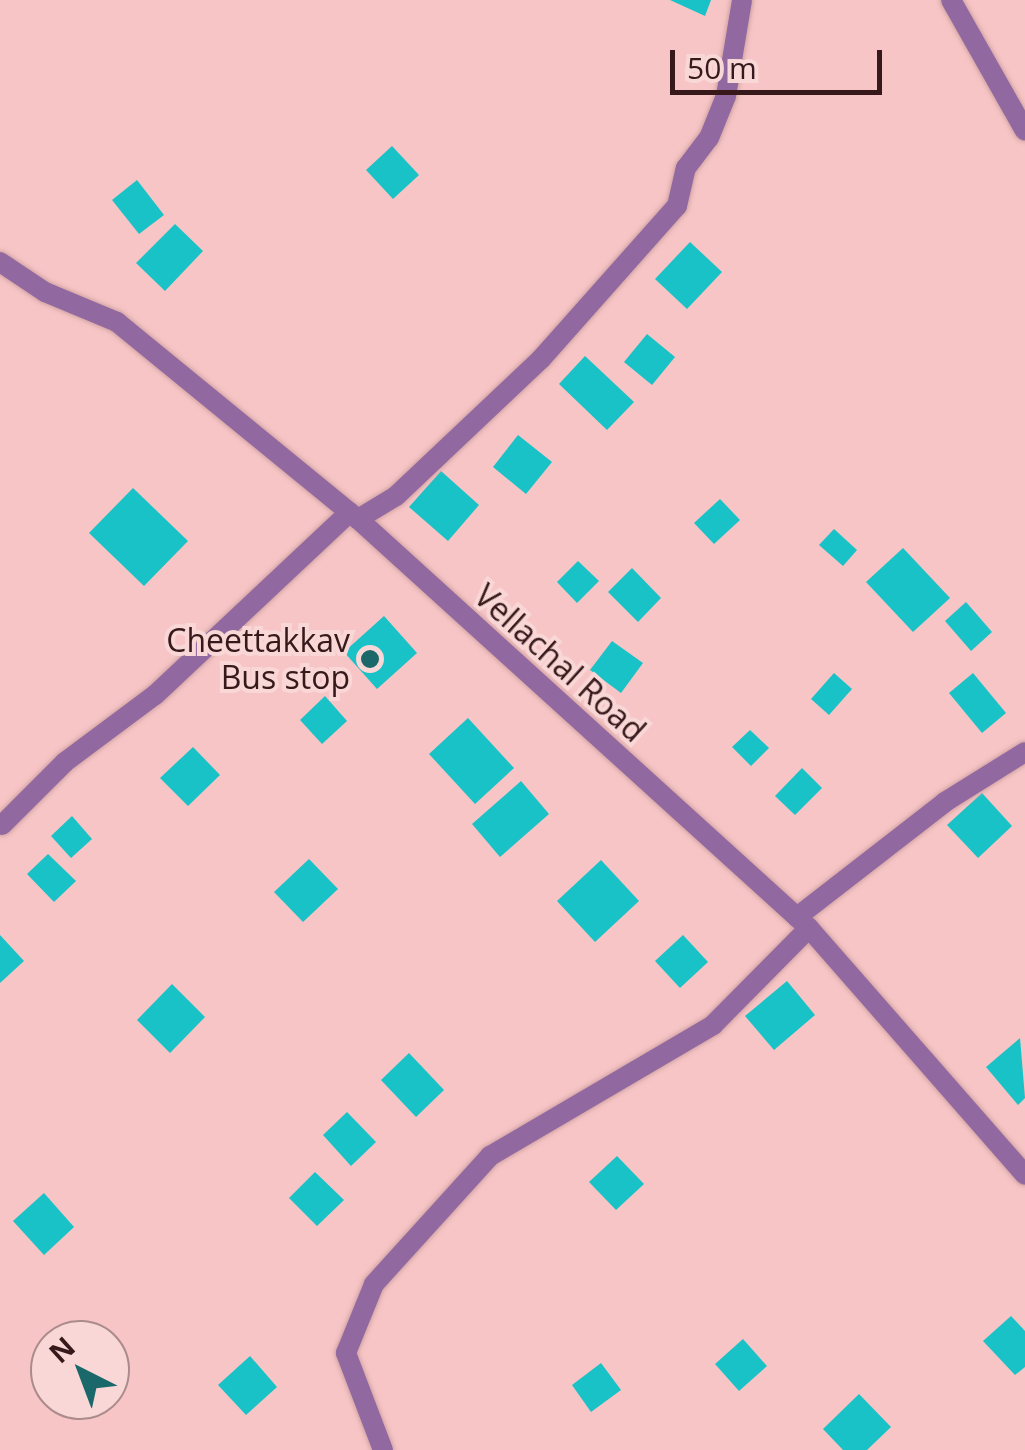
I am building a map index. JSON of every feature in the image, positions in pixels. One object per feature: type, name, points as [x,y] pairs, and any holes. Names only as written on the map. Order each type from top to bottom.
[{"type":"street","points":[[2,825],[66,762],[155,694],[354,515],[396,496],[541,360],[677,206],[686,168],[709,138],[726,96],[742,0]]},
{"type":"street","points":[[951,0],[1025,131]]},
{"type":"street","name":"Vellachal Road","points":[[0,262],[45,292],[117,322],[354,515],[803,922],[1025,1175]]},
{"type":"street","points":[[383,1450],[346,1353],[374,1284],[490,1156],[713,1025],[803,922],[944,802],[1025,752]]},
{"type":"building","points":[[670,0],[711,0],[705,16]]},
{"type":"building","points":[[392,146],[419,175],[393,199],[366,170]]},
{"type":"building","points":[[137,180],[164,215],[139,234],[112,200]]},
{"type":"building","points":[[175,224],[203,251],[165,291],[136,263]]},
{"type":"building","points":[[690,242],[722,272],[687,309],[655,279]]},
{"type":"building","points":[[647,334],[675,357],[652,385],[624,362]]},
{"type":"building","points":[[585,356],[634,402],[607,430],[559,384]]},
{"type":"building","points":[[518,435],[552,462],[526,494],[493,467]]},
{"type":"building","points":[[441,471],[479,505],[448,541],[409,507]]},
{"type":"building","points":[[133,488],[188,541],[144,586],[89,533]]},
{"type":"building","points":[[720,499],[740,520],[714,544],[694,523]]},
{"type":"building","points":[[834,529],[857,550],[843,566],[819,545]]},
{"type":"building","points":[[903,548],[950,598],[913,632],[866,582]]},
{"type":"building","points":[[578,561],[599,581],[577,603],[557,582]]},
{"type":"building","points":[[632,568],[661,598],[638,622],[608,592]]},
{"type":"building","points":[[966,602],[992,632],[971,651],[945,621]]},
{"type":"building","points":[[384,616],[417,653],[377,689],[344,652]]},
{"type":"building","points":[[612,641],[643,663],[621,693],[590,670]]},
{"type":"building","points":[[834,673],[852,689],[829,715],[811,699]]},
{"type":"building","points":[[973,673],[1006,713],[982,733],[949,693]]},
{"type":"building","points":[[325,696],[347,721],[322,744],[300,720]]},
{"type":"building","points":[[468,718],[514,768],[475,804],[429,754]]},
{"type":"building","points":[[750,730],[769,748],[751,766],[732,747]]},
{"type":"building","points":[[193,747],[220,775],[188,806],[160,778]]},
{"type":"building","points":[[802,768],[822,788],[795,815],[775,796]]},
{"type":"building","points":[[521,781],[549,814],[500,857],[472,824]]},
{"type":"building","points":[[982,793],[1012,826],[978,858],[947,825]]},
{"type":"building","points":[[72,816],[92,839],[71,858],[51,836]]},
{"type":"building","points":[[48,854],[76,881],[54,902],[27,874]]},
{"type":"building","points":[[309,859],[338,889],[303,922],[274,892]]},
{"type":"building","points":[[601,860],[639,901],[595,942],[557,901]]},
{"type":"building","points":[[0,935],[24,961],[0,983]]},
{"type":"building","points":[[683,935],[708,962],[680,988],[655,961]]},
{"type":"building","points":[[787,981],[815,1015],[774,1050],[745,1016]]},
{"type":"building","points":[[172,984],[205,1017],[170,1053],[137,1020]]},
{"type":"building","points":[[1020,1038],[1025,1098],[1018,1105],[986,1067]]},
{"type":"building","points":[[409,1053],[444,1090],[416,1117],[381,1080]]},
{"type":"building","points":[[347,1112],[376,1142],[351,1166],[323,1135]]},
{"type":"building","points":[[617,1156],[644,1184],[616,1210],[589,1182]]},
{"type":"building","points":[[315,1172],[344,1200],[317,1226],[289,1198]]},
{"type":"building","points":[[44,1193],[74,1227],[44,1255],[13,1221]]},
{"type":"building","points":[[1011,1316],[1025,1331],[1025,1367],[1015,1375],[983,1341]]},
{"type":"building","points":[[743,1339],[767,1366],[739,1391],[715,1364]]},
{"type":"building","points":[[250,1356],[277,1387],[246,1415],[218,1385]]},
{"type":"building","points":[[601,1363],[621,1390],[591,1412],[572,1385]]},
{"type":"building","points":[[859,1394],[891,1427],[867,1450],[843,1450],[823,1429]]},
{"type":"place","name":"Cheettakkav Bus stop","points":[[370,659]]}]
